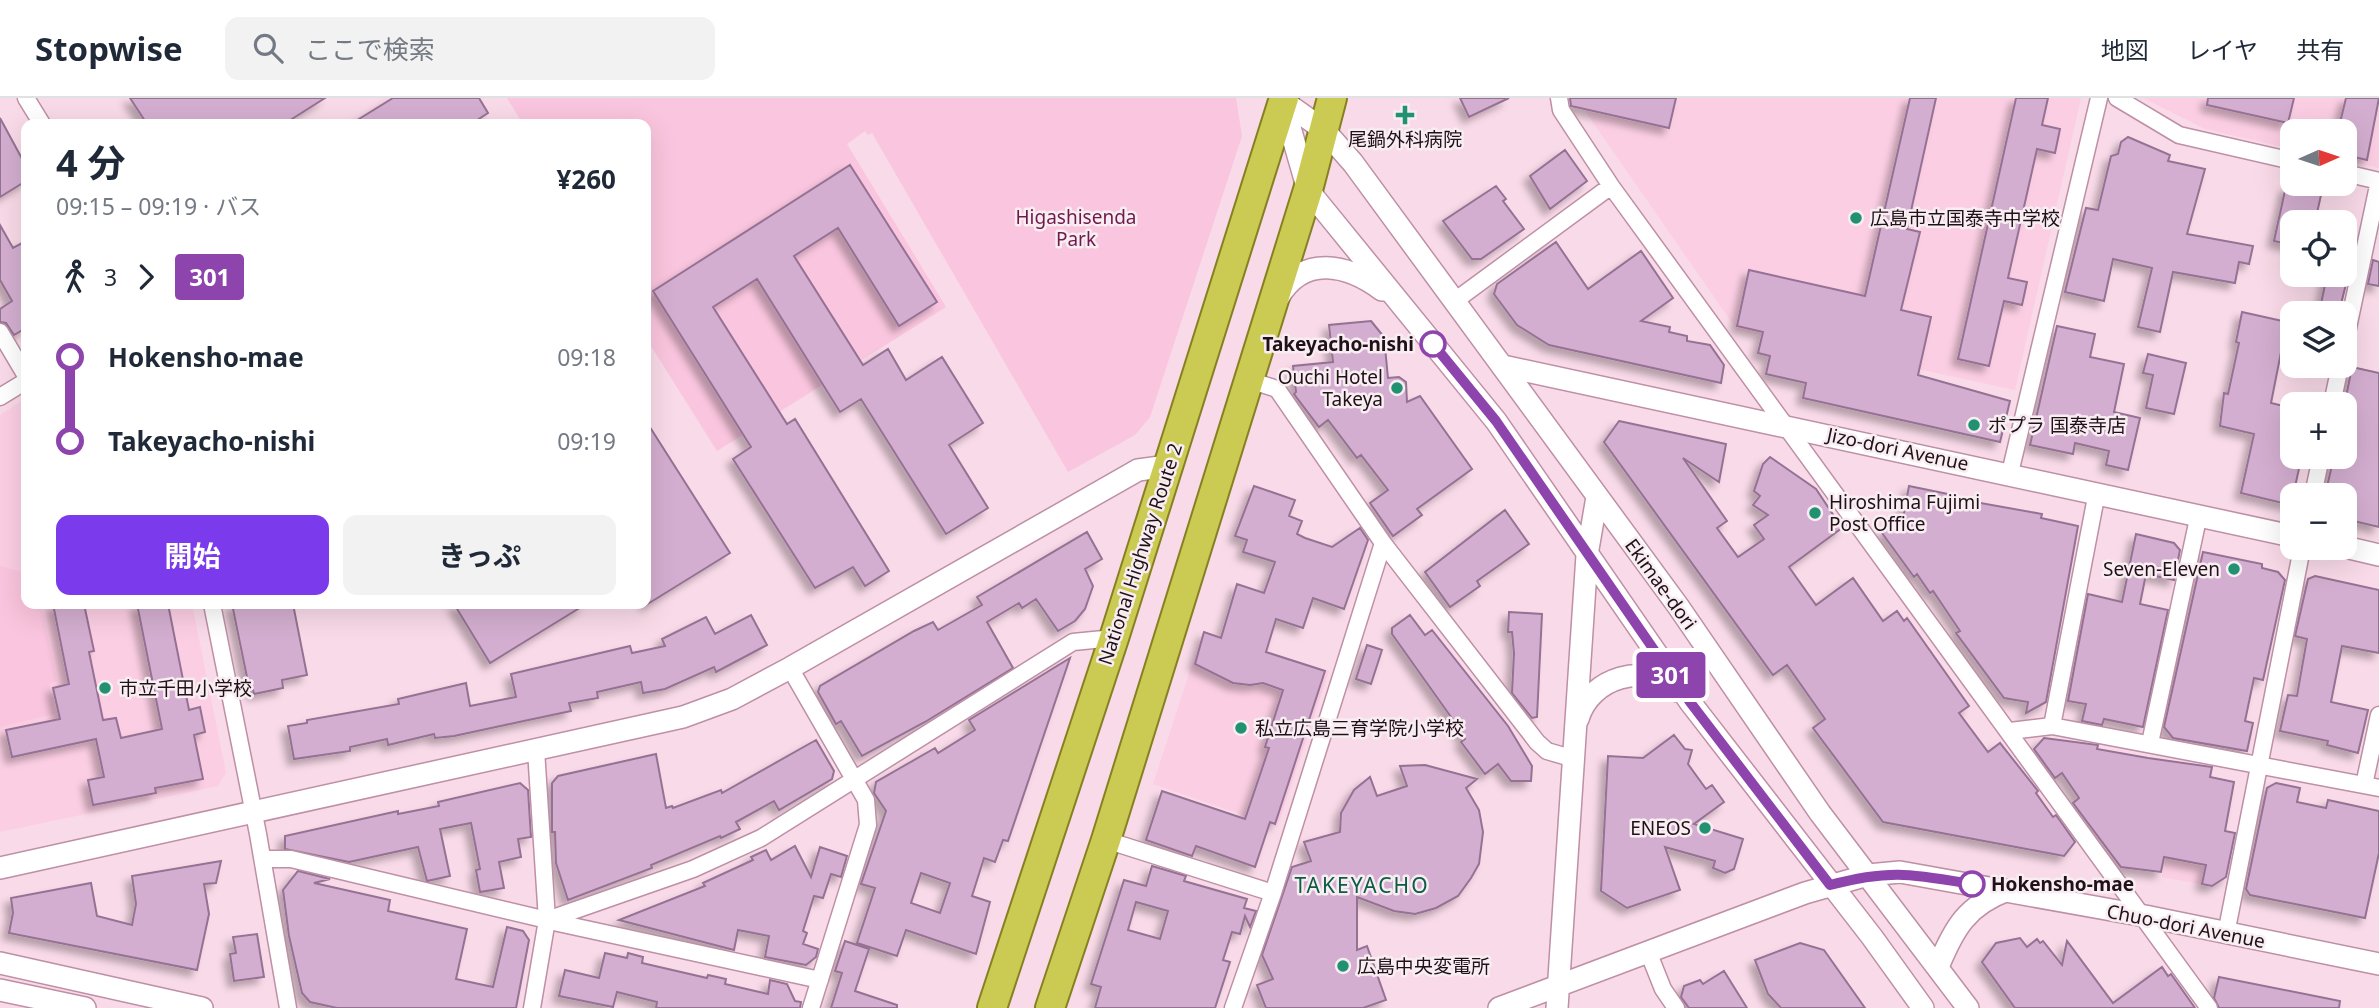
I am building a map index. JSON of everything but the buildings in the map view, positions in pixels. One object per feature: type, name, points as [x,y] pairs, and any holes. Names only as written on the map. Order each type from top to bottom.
[{"type":"highway","points":[[1050,1008],[1106,840],[1308,190],[1332,98]]},
{"type":"highway","name":"National Highway Route 2","points":[[992,1008],[1114,638],[1283,99]]},
{"type":"street","points":[[26,98],[39,119]]},
{"type":"street","points":[[1559,98],[1561,110],[1611,186],[2145,916],[2209,1008]]},
{"type":"street","points":[[2010,473],[2099,98]]},
{"type":"street","points":[[2117,98],[2179,135],[2280,158]]},
{"type":"street","points":[[1283,99],[1308,190],[1496,421],[1690,702],[1923,1008]]},
{"type":"street","name":"Ekimae-dori","points":[[1283,99],[1324,130],[1353,163],[1678,606],[1820,813],[1968,1008]]},
{"type":"street","points":[[2354,301],[2379,181],[2357,176]]},
{"type":"street","points":[[1455,300],[1611,186]]},
{"type":"street","points":[[1269,314],[1283,290],[1300,275],[1323,267],[1347,269],[1367,279],[1400,304]]},
{"type":"street","points":[[0,332],[21,368]]},
{"type":"street","name":"Jizo-dori Avenue","points":[[1503,366],[2280,533]]},
{"type":"street","points":[[1249,380],[1277,389],[1382,543],[1537,742],[1547,751],[1571,758]]},
{"type":"street","points":[[0,397],[21,384]]},
{"type":"street","points":[[0,868],[683,716],[732,699],[790,668],[1138,470],[1168,466]]},
{"type":"street","points":[[2052,726],[2097,492]]},
{"type":"street","points":[[1557,1008],[1571,758],[1587,555],[1597,497]]},
{"type":"street","points":[[2150,743],[2199,514]]},
{"type":"street","points":[[1233,1008],[1273,893],[1382,543]]},
{"type":"street","points":[[2357,550],[2379,555]]},
{"type":"street","points":[[2226,934],[2300,560]]},
{"type":"street","points":[[213,609],[254,811],[288,1008]]},
{"type":"street","points":[[547,920],[693,869],[761,838],[1073,642],[1114,638]]},
{"type":"street","points":[[790,668],[866,800],[867,825],[811,1008]]},
{"type":"street","points":[[1573,734],[1580,709],[1597,688],[1620,677],[1647,675],[1659,679],[1671,684],[1690,702]]},
{"type":"street","points":[[2010,731],[2052,726],[2371,786],[2379,715]]},
{"type":"street","points":[[532,1008],[547,920],[536,750]]},
{"type":"street","points":[[1106,840],[1273,893]]},
{"type":"street","points":[[263,859],[292,859],[547,920],[820,980]]},
{"type":"street","name":"Chuo-dori Avenue","points":[[1499,1008],[1830,885],[1868,875],[1900,872],[2145,916],[2379,964]]},
{"type":"street","points":[[1938,968],[1947,944],[1969,910],[1986,898],[2008,890]]},
{"type":"street","points":[[1648,954],[1663,989],[1676,1008]]},
{"type":"street","points":[[0,963],[169,1004],[202,1008]]},
{"type":"street","points":[[0,990],[85,1008]]},
{"type":"shaded area","name":"広島市立国泰寺中学校","points":[[1576,98],[2081,98],[2015,390],[1737,330]]},
{"type":"shaded area","points":[[2143,98],[2379,98],[2379,168],[2357,163],[2357,119],[2280,119],[2280,146],[2205,129]]},
{"type":"shaded area","name":"市立千田小学校","points":[[21,401],[21,609],[193,609],[226,773],[218,786],[0,832],[0,415]]},
{"type":"shaded area","name":"私立広島三育学院小学校","points":[[1203,631],[1329,671],[1277,827],[1153,784]]},
{"type":"shaded area","points":[[2174,821],[2235,832],[2226,878],[2212,886],[2162,877]]},
{"type":"green space","name":"Higashisenda Park","points":[[507,98],[1236,98],[1242,136],[1150,417],[1135,435],[1068,472],[872,133],[868,135],[865,131],[847,144],[946,307],[717,451],[651,346],[651,119],[520,119]],"holes":[[[850,166],[899,325],[838,228],[794,256],[856,353],[819,377],[771,270],[713,307],[775,405],[739,428],[653,291]]]},
{"type":"green space","points":[[0,566],[21,572],[21,609],[42,609],[57,681],[49,684],[55,714],[0,727]]},
{"type":"bus line","name":"301","points":[[1433,344],[1496,421],[1690,702],[1830,885],[1868,875],[1900,872],[1972,884]]},
{"type":"place","name":"尾鍋外科病院","points":[[1405,115]]},
{"type":"place","name":"広島市立国泰寺中学校","points":[[1856,218]]},
{"type":"place","name":"Takeyacho-nishi","points":[[1433,344]]},
{"type":"place","name":"Ouchi Hotel Takeya","points":[[1397,388]]},
{"type":"place","name":"ポプラ 国泰寺店","points":[[1974,425]]},
{"type":"place","name":"Hiroshima Fujimi Post Office","points":[[1815,513]]},
{"type":"place","name":"Seven-Eleven","points":[[2234,569]]},
{"type":"place","name":"市立千田小学校","points":[[105,688]]},
{"type":"place","name":"私立広島三育学院小学校","points":[[1241,728]]},
{"type":"place","name":"ENEOS","points":[[1705,828]]},
{"type":"place","name":"Hokensho-mae","points":[[1972,884]]},
{"type":"place","name":"広島中央変電所","points":[[1343,966]]},
{"type":"district","name":"TAKEYACHO","points":[[1362,885]]}]
